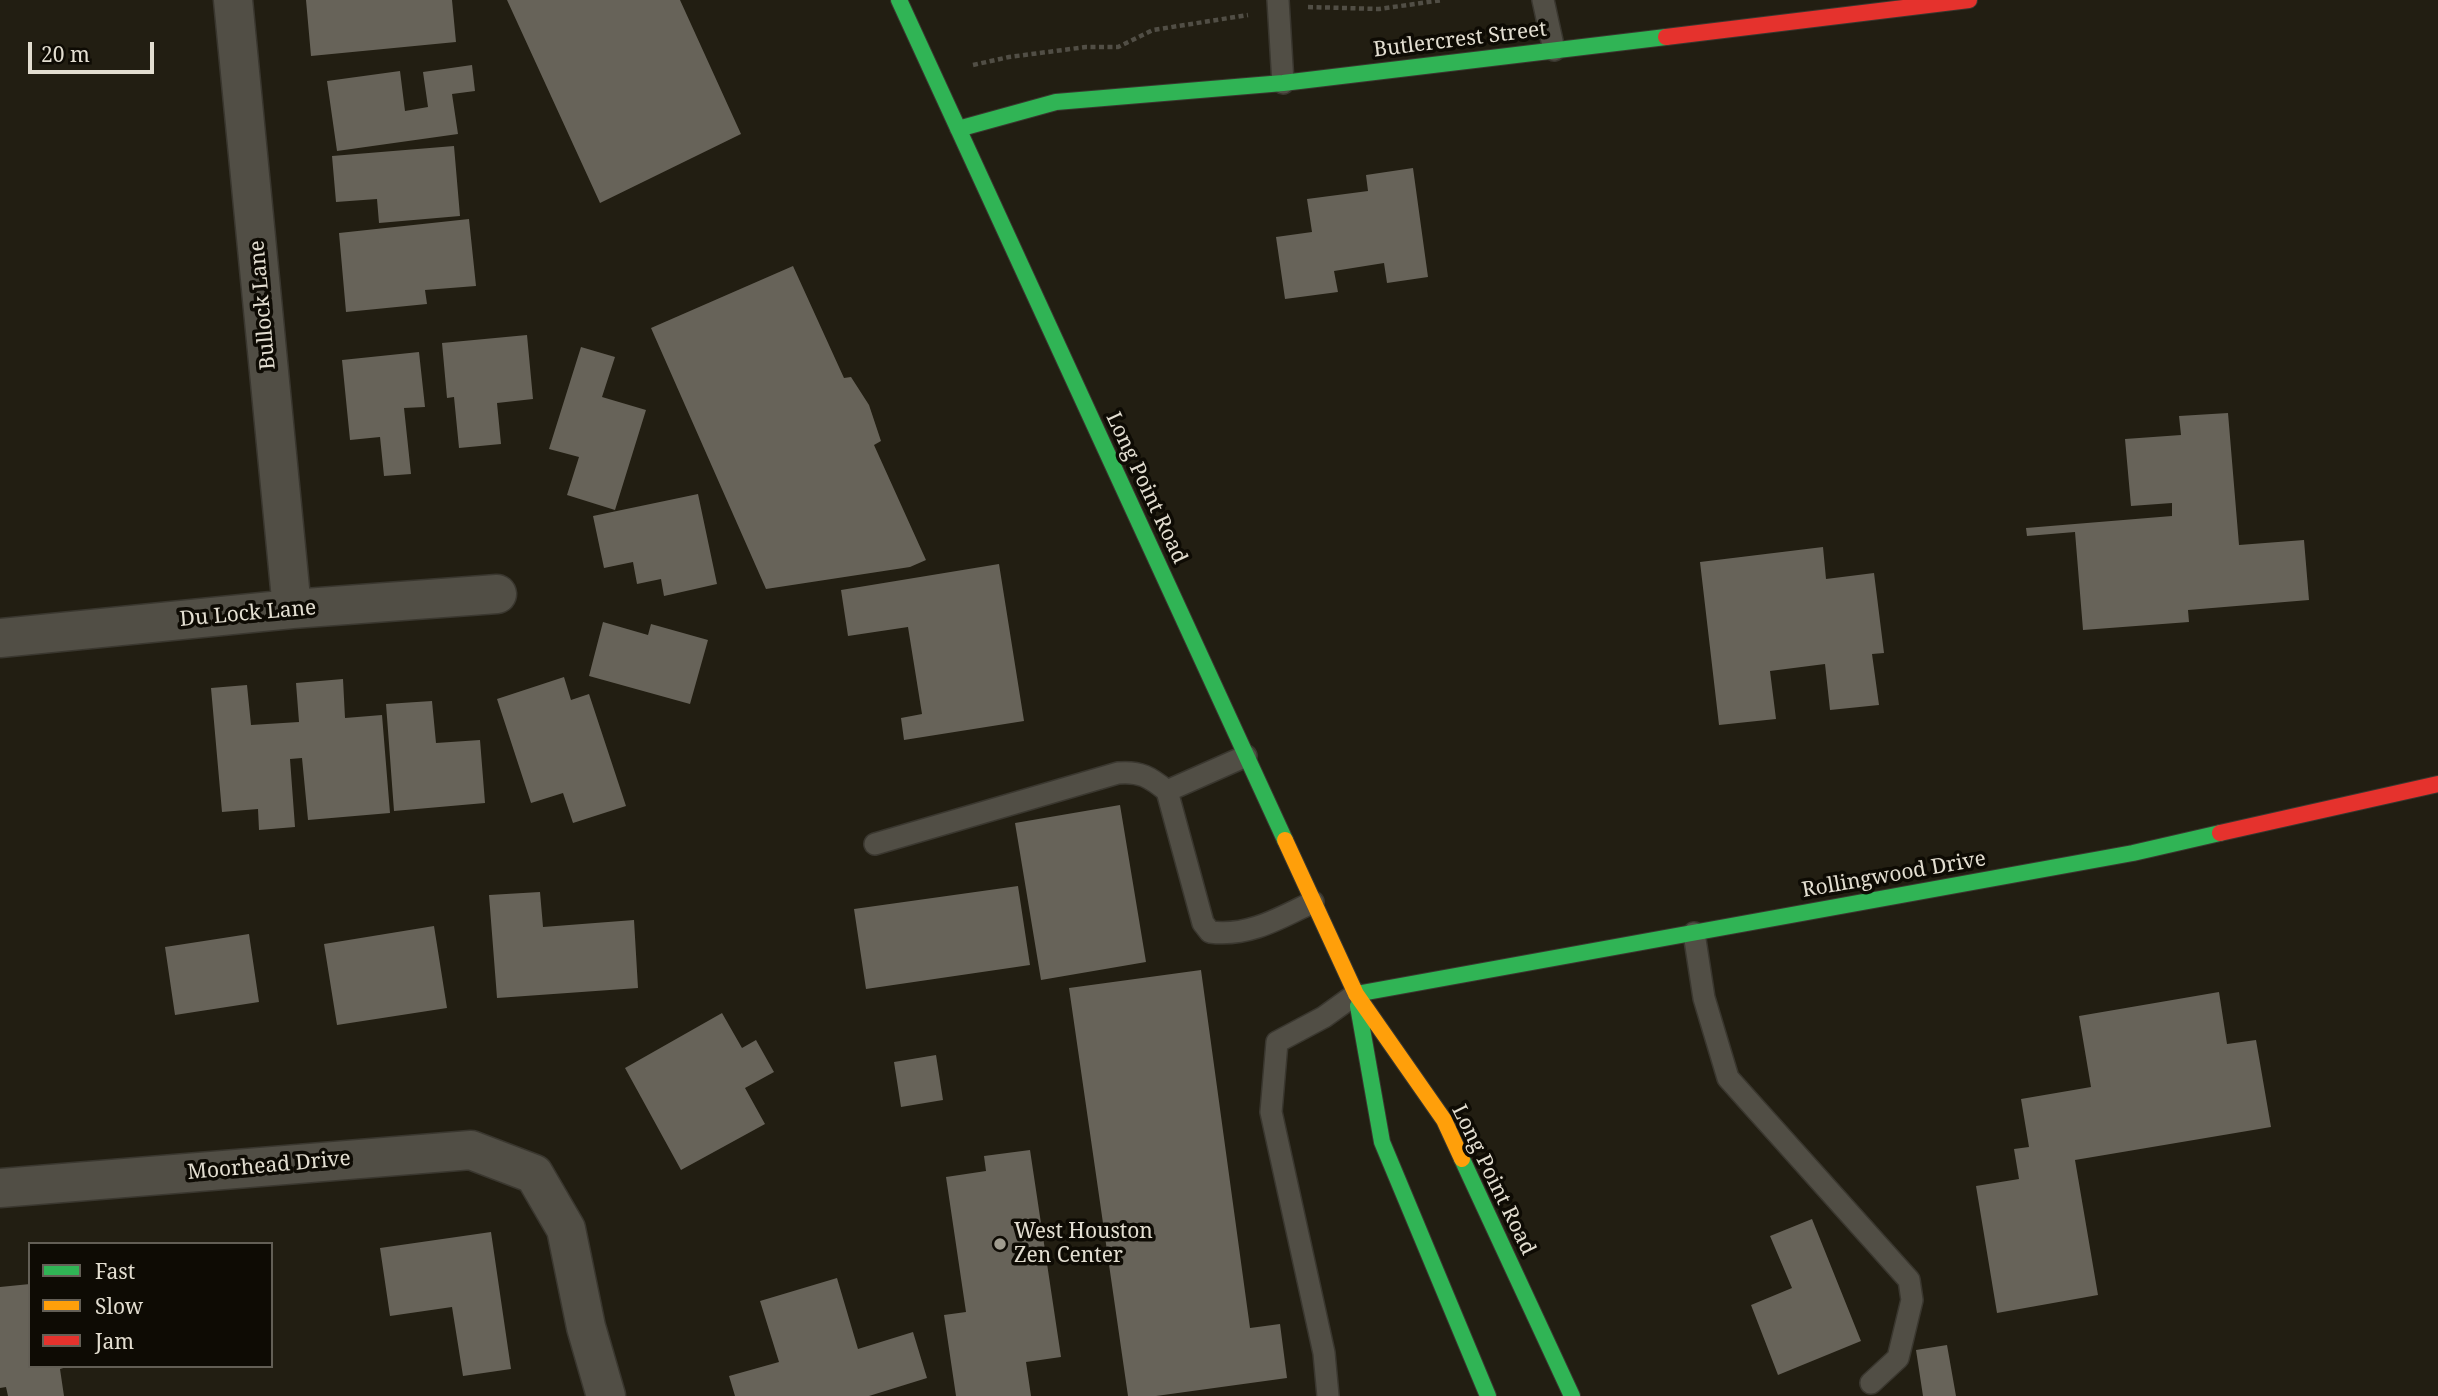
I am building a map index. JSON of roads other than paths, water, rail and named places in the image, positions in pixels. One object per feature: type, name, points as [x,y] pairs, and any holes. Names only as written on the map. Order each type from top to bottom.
[{"type":"street","name":"Bullock Lane","points":[[233,0],[292,609]]},
{"type":"street","name":"Long Point Road","points":[[899,0],[1356,994],[1444,1120],[1572,1396]]},
{"type":"street","name":"Butlercrest Street","points":[[958,129],[1056,102],[1283,83],[1969,0]]},
{"type":"street","name":"Du Lock Lane","points":[[0,638],[292,609],[497,594]]},
{"type":"street","name":"Rollingwood Drive","points":[[1356,994],[2133,853],[2438,784]]},
{"type":"street","name":"Long Point Road","points":[[1356,994],[1382,1142],[1488,1396]]},
{"type":"street","name":"Moorhead Drive","points":[[0,1188],[471,1150],[534,1174],[566,1229],[586,1327],[606,1396]]},
{"type":"lane","points":[[1543,0],[1554,50]]},
{"type":"lane","points":[[1279,5],[1283,83]]},
{"type":"lane","points":[[1167,791],[1246,756]]},
{"type":"lane","points":[[875,844],[1118,773],[1135,771],[1149,776],[1167,791],[1203,923],[1210,932],[1256,929],[1313,902]]},
{"type":"lane","points":[[1694,933],[1704,998],[1728,1078],[1909,1280],[1912,1300],[1898,1358],[1871,1383]]},
{"type":"lane","points":[[1328,1396],[1324,1353],[1271,1112],[1277,1042],[1324,1017],[1356,994]]},
{"type":"place","name":"West Houston Zen Center","points":[[1000,1244]]}]
